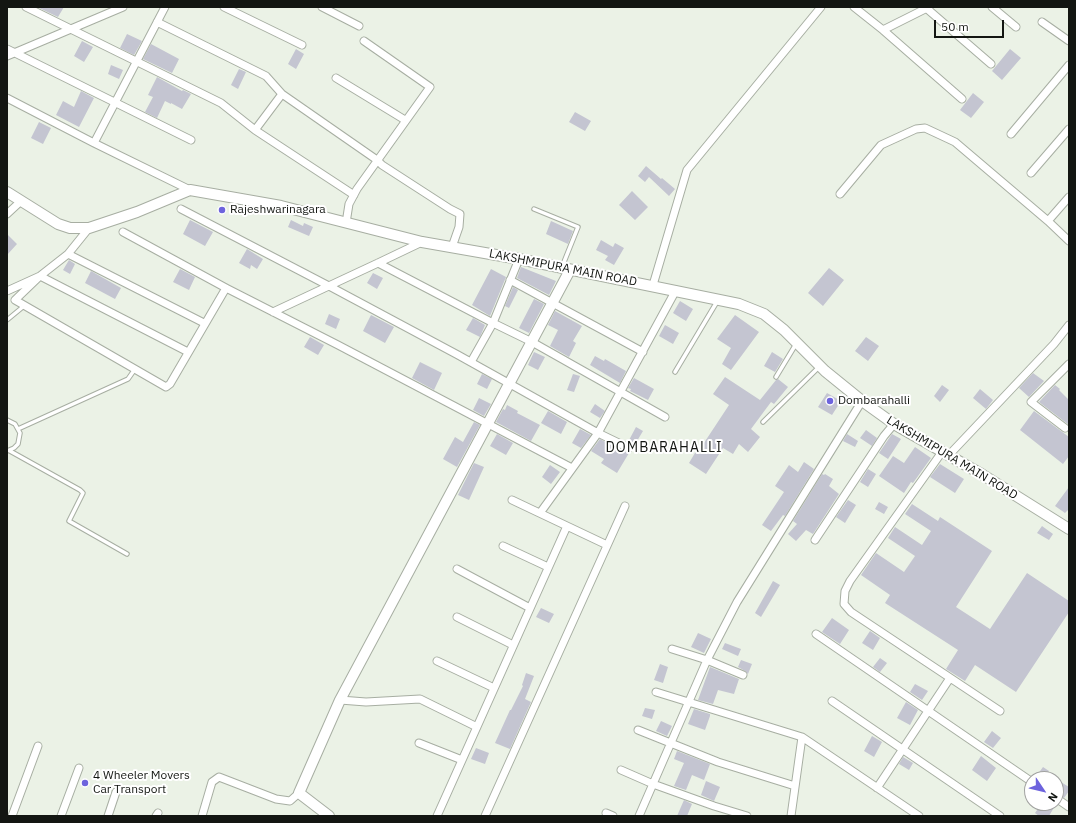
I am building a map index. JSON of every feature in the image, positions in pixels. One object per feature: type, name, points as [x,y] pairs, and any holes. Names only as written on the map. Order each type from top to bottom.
[{"type":"main road","name":"LAKSHMIPURA MAIN ROAD","points":[[190,190],[281,206],[422,242],[653,285],[739,304],[764,314],[784,330],[819,366],[862,402],[894,424],[1068,526]]},
{"type":"main road","points":[[7,192],[58,224],[70,228],[89,228],[137,212],[190,190]]},
{"type":"main road","points":[[329,816],[299,793],[340,700],[510,384],[552,303],[566,269]]},
{"type":"street","points":[[26,7],[221,103],[255,130],[354,195]]},
{"type":"street","points":[[7,56],[123,7]]},
{"type":"street","points":[[94,143],[165,7]]},
{"type":"street","points":[[224,7],[302,45]]},
{"type":"street","points":[[322,7],[359,26]]},
{"type":"street","points":[[653,285],[687,170],[821,7]]},
{"type":"street","points":[[854,7],[883,30],[962,99]]},
{"type":"street","points":[[883,30],[927,7],[990,64]]},
{"type":"street","points":[[992,7],[1016,27]]},
{"type":"street","points":[[157,22],[266,76],[282,94],[388,169],[460,214],[459,227],[452,247]]},
{"type":"street","points":[[1042,22],[1069,41]]},
{"type":"street","points":[[346,223],[349,204],[354,195],[430,86],[364,41]]},
{"type":"street","points":[[7,49],[191,140]]},
{"type":"street","points":[[1011,134],[1069,65]]},
{"type":"street","points":[[336,78],[405,120]]},
{"type":"street","points":[[255,130],[282,94]]},
{"type":"street","points":[[7,98],[190,190]]},
{"type":"street","points":[[840,194],[880,145],[916,129],[925,128],[955,142],[1048,221],[1069,241]]},
{"type":"street","points":[[1031,173],[1069,129]]},
{"type":"street","points":[[1048,221],[1069,197]]},
{"type":"street","points":[[7,214],[21,201]]},
{"type":"street","points":[[181,209],[329,286],[471,362],[598,433],[629,448]]},
{"type":"street","points":[[89,228],[68,254],[40,276],[15,300],[166,387],[170,384],[204,323],[226,288]]},
{"type":"street","points":[[123,232],[226,288],[572,468]]},
{"type":"street","points":[[273,312],[422,242]]},
{"type":"street","points":[[68,254],[204,323]]},
{"type":"street","points":[[471,362],[493,323],[519,259]]},
{"type":"street","points":[[378,263],[532,342],[665,417]]},
{"type":"street","points":[[7,292],[40,276]]},
{"type":"street","points":[[40,276],[188,352]]},
{"type":"street","points":[[510,280],[643,352]]},
{"type":"street","points":[[540,513],[598,433],[676,290]]},
{"type":"street","points":[[1000,711],[851,612],[844,604],[845,591],[850,581],[945,454],[1054,344],[1069,325]]},
{"type":"street","points":[[1066,428],[1031,402],[1069,364]]},
{"type":"street","points":[[639,816],[707,660],[737,602],[862,402]]},
{"type":"street","points":[[815,540],[884,436],[894,424]]},
{"type":"street","points":[[512,500],[607,545]]},
{"type":"street","points":[[485,816],[625,506]]},
{"type":"street","points":[[437,816],[567,526]]},
{"type":"street","points":[[503,546],[548,567]]},
{"type":"street","points":[[457,569],[530,608]]},
{"type":"street","points":[[458,617],[513,645]]},
{"type":"street","points":[[816,634],[1024,777]]},
{"type":"street","points":[[672,649],[707,660],[743,675]]},
{"type":"street","points":[[437,660],[494,688]]},
{"type":"street","points":[[877,788],[950,678]]},
{"type":"street","points":[[656,692],[802,737],[919,816]]},
{"type":"street","points":[[340,700],[366,702],[420,699],[477,726]]},
{"type":"street","points":[[832,701],[903,748],[1000,816]]},
{"type":"street","points":[[638,730],[718,762],[795,786]]},
{"type":"street","points":[[790,816],[802,737]]},
{"type":"street","points":[[419,743],[462,760]]},
{"type":"street","points":[[12,816],[38,746]]},
{"type":"street","points":[[61,816],[79,768]]},
{"type":"street","points":[[621,770],[653,784],[747,816]]},
{"type":"street","points":[[202,816],[212,782],[219,776],[276,799],[290,801],[299,793]]},
{"type":"street","points":[[108,816],[116,792]]},
{"type":"lane","points":[[534,209],[578,227],[566,269]]},
{"type":"lane","points":[[675,372],[719,299]]},
{"type":"lane","points":[[7,320],[25,305]]},
{"type":"lane","points":[[776,377],[797,343]]},
{"type":"lane","points":[[762,422],[819,366]]},
{"type":"lane","points":[[18,429],[128,379],[135,369]]},
{"type":"lane","points":[[7,420],[15,424],[18,429],[20,439],[18,444],[8,451],[83,493],[69,521],[127,554]]},
{"type":"building","points":[[37,7],[64,7],[58,17]]},
{"type":"building","points":[[127,34],[142,41],[134,55],[120,48]]},
{"type":"building","points":[[82,41],[93,47],[84,62],[74,56]]},
{"type":"building","points":[[151,44],[179,59],[172,73],[143,59]]},
{"type":"building","points":[[296,49],[304,54],[296,69],[288,64]]},
{"type":"building","points":[[1010,49],[1021,58],[1002,80],[992,71]]},
{"type":"building","points":[[111,65],[123,70],[119,79],[108,74]]},
{"type":"building","points":[[239,69],[246,72],[238,89],[231,85]]},
{"type":"building","points":[[157,77],[182,91],[183,90],[191,94],[182,109],[165,101],[157,118],[145,112],[153,97],[148,95]]},
{"type":"building","points":[[81,91],[94,98],[79,127],[56,115],[63,101],[74,107]]},
{"type":"building","points":[[973,93],[984,102],[971,118],[960,110]]},
{"type":"building","points":[[575,112],[591,121],[585,131],[569,122]]},
{"type":"building","points":[[39,122],[51,128],[43,144],[31,138]]},
{"type":"building","points":[[646,166],[675,189],[669,196],[649,177],[645,182],[638,176]]},
{"type":"building","points":[[632,191],[648,207],[635,220],[619,205]]},
{"type":"building","points":[[190,220],[213,232],[205,246],[183,234]]},
{"type":"building","points":[[291,220],[303,226],[304,223],[313,227],[309,236],[288,227]]},
{"type":"building","points":[[551,221],[573,231],[568,244],[546,234]]},
{"type":"building","points":[[7,234],[17,244],[7,255]]},
{"type":"building","points":[[601,240],[613,247],[615,243],[624,248],[614,265],[605,260],[608,256],[596,250]]},
{"type":"building","points":[[247,249],[263,259],[257,269],[251,265],[250,269],[239,263]]},
{"type":"building","points":[[69,260],[75,264],[70,274],[63,270]]},
{"type":"building","points":[[521,267],[556,281],[549,295],[517,278]]},
{"type":"building","points":[[829,268],[844,280],[823,306],[808,293]]},
{"type":"building","points":[[180,269],[195,277],[189,290],[173,282]]},
{"type":"building","points":[[491,269],[506,277],[490,316],[472,305]]},
{"type":"building","points":[[91,271],[121,288],[115,299],[85,283]]},
{"type":"building","points":[[373,273],[383,278],[377,289],[367,283]]},
{"type":"building","points":[[513,287],[518,290],[509,308],[505,306]]},
{"type":"building","points":[[534,299],[544,304],[529,333],[519,328]]},
{"type":"building","points":[[680,301],[693,309],[686,321],[673,313]]},
{"type":"building","points":[[555,311],[582,326],[573,341],[576,343],[569,357],[550,346],[558,330],[548,325]]},
{"type":"building","points":[[329,314],[340,319],[336,329],[325,324]]},
{"type":"building","points":[[371,315],[394,327],[385,343],[363,331]]},
{"type":"building","points":[[735,315],[759,332],[731,370],[722,364],[731,348],[717,339]]},
{"type":"building","points":[[473,318],[485,325],[480,337],[466,330]]},
{"type":"building","points":[[665,325],[679,333],[673,344],[659,336]]},
{"type":"building","points":[[310,337],[324,345],[318,355],[304,347]]},
{"type":"building","points":[[866,337],[879,346],[868,361],[855,351]]},
{"type":"building","points":[[534,352],[545,357],[538,370],[528,365]]},
{"type":"building","points":[[772,352],[783,359],[775,372],[764,366]]},
{"type":"building","points":[[595,356],[604,361],[605,359],[626,371],[620,383],[590,365]]},
{"type":"building","points":[[420,362],[442,373],[434,390],[412,378]]},
{"type":"building","points":[[1033,373],[1044,381],[1029,397],[1019,388]]},
{"type":"building","points":[[482,374],[492,379],[487,389],[477,384]]},
{"type":"building","points":[[573,374],[580,376],[574,392],[567,390]]},
{"type":"building","points":[[725,377],[760,400],[778,379],[788,387],[774,404],[771,402],[751,429],[760,437],[748,452],[739,444],[733,454],[723,448],[706,474],[689,463],[729,405],[713,394]]},
{"type":"building","points":[[634,378],[654,389],[648,400],[630,391],[631,389],[628,388]]},
{"type":"building","points":[[942,385],[949,390],[940,402],[934,396]]},
{"type":"building","points":[[1055,385],[1069,400],[1069,425],[1039,402]]},
{"type":"building","points":[[980,389],[993,400],[986,409],[973,398]]},
{"type":"building","points":[[827,393],[841,401],[832,415],[818,407]]},
{"type":"building","points":[[479,398],[491,404],[484,416],[473,410]]},
{"type":"building","points":[[595,404],[605,411],[600,418],[590,412]]},
{"type":"building","points":[[507,405],[518,411],[517,413],[540,425],[531,441],[496,422]]},
{"type":"building","points":[[548,411],[567,422],[561,434],[541,423]]},
{"type":"building","points":[[1034,411],[1069,437],[1069,456],[1063,464],[1020,430]]},
{"type":"building","points":[[474,422],[480,425],[457,467],[443,459],[455,437],[463,442]]},
{"type":"building","points":[[636,427],[643,431],[634,446],[628,442]]},
{"type":"building","points":[[580,429],[591,435],[581,448],[572,443]]},
{"type":"building","points":[[866,430],[877,438],[872,446],[860,438]]},
{"type":"building","points":[[497,434],[513,443],[506,455],[490,446]]},
{"type":"building","points":[[847,434],[858,441],[855,447],[843,441]]},
{"type":"building","points":[[892,434],[901,439],[888,459],[879,453]]},
{"type":"building","points":[[600,439],[622,451],[629,453],[617,473],[601,463],[604,459],[591,451]]},
{"type":"building","points":[[915,447],[931,458],[904,493],[879,476],[893,456],[904,463]]},
{"type":"building","points":[[804,462],[814,469],[785,516],[783,515],[771,531],[762,525],[784,492],[775,486],[789,465],[798,472]]},
{"type":"building","points":[[474,463],[484,467],[469,500],[458,495]]},
{"type":"building","points":[[940,464],[964,479],[955,493],[930,477]]},
{"type":"building","points":[[550,465],[560,472],[551,484],[542,477]]},
{"type":"building","points":[[868,469],[876,474],[868,487],[860,482]]},
{"type":"building","points":[[822,474],[825,474],[833,479],[829,486],[839,494],[813,534],[806,530],[796,541],[788,534],[797,524],[793,521]]},
{"type":"building","points":[[1069,487],[1069,509],[1065,513],[1055,506]]},
{"type":"building","points":[[848,500],[856,505],[845,523],[836,517]]},
{"type":"building","points":[[879,502],[888,507],[884,514],[875,509]]},
{"type":"building","points":[[912,504],[938,521],[940,517],[992,551],[956,607],[990,629],[1027,573],[1069,601],[1069,612],[1016,692],[975,665],[965,681],[946,669],[958,650],[885,603],[890,595],[861,575],[876,553],[904,572],[915,556],[888,538],[895,527],[922,545],[931,531],[905,514]]},
{"type":"building","points":[[1042,526],[1053,534],[1049,540],[1037,533]]},
{"type":"building","points":[[773,581],[780,585],[761,617],[755,613]]},
{"type":"building","points":[[541,608],[554,614],[549,623],[536,617]]},
{"type":"building","points":[[832,618],[849,630],[840,644],[822,632]]},
{"type":"building","points":[[870,631],[880,638],[873,650],[862,643]]},
{"type":"building","points":[[698,633],[711,639],[704,653],[691,647]]},
{"type":"building","points":[[725,643],[741,649],[738,656],[722,649]]},
{"type":"building","points":[[880,658],[887,663],[880,672],[873,667]]},
{"type":"building","points":[[741,660],[752,664],[748,674],[738,667]]},
{"type":"building","points":[[660,664],[668,667],[663,683],[654,680]]},
{"type":"building","points":[[710,667],[739,679],[734,694],[718,690],[713,704],[698,700]]},
{"type":"building","points":[[526,673],[534,676],[525,699],[531,702],[510,749],[495,743],[523,686]]},
{"type":"building","points":[[915,684],[928,691],[922,700],[910,692]]},
{"type":"building","points":[[906,702],[918,710],[910,725],[897,718]]},
{"type":"building","points":[[645,708],[655,710],[652,719],[642,716]]},
{"type":"building","points":[[694,709],[710,714],[705,730],[688,724]]},
{"type":"building","points":[[661,721],[672,726],[667,736],[656,731]]},
{"type":"building","points":[[992,731],[1001,738],[993,748],[984,742]]},
{"type":"building","points":[[872,736],[882,742],[874,757],[864,751]]},
{"type":"building","points":[[476,748],[489,753],[485,764],[471,759]]},
{"type":"building","points":[[677,751],[710,764],[704,780],[692,775],[686,790],[674,786],[684,763],[674,759]]},
{"type":"building","points":[[981,756],[996,768],[987,781],[972,770]]},
{"type":"building","points":[[903,757],[913,763],[909,770],[899,764]]},
{"type":"building","points":[[1043,767],[1049,771],[1040,771]]},
{"type":"building","points":[[706,781],[720,787],[714,801],[701,795]]},
{"type":"building","points":[[1064,784],[1069,787],[1069,791],[1064,798]]},
{"type":"building","points":[[684,800],[692,804],[687,816],[677,816]]},
{"type":"building","points":[[1036,811],[1052,811],[1049,816],[1039,816],[1035,813]]},
{"type":"place","name":"Rajeshwarinagara","points":[[222,210]]},
{"type":"place","name":"Dombarahalli","points":[[830,401]]},
{"type":"place","name":"4 Wheeler Movers Car Transport","points":[[85,783]]},
{"type":"district","name":"DOMBARAHALLI","points":[[664,448]]}]
